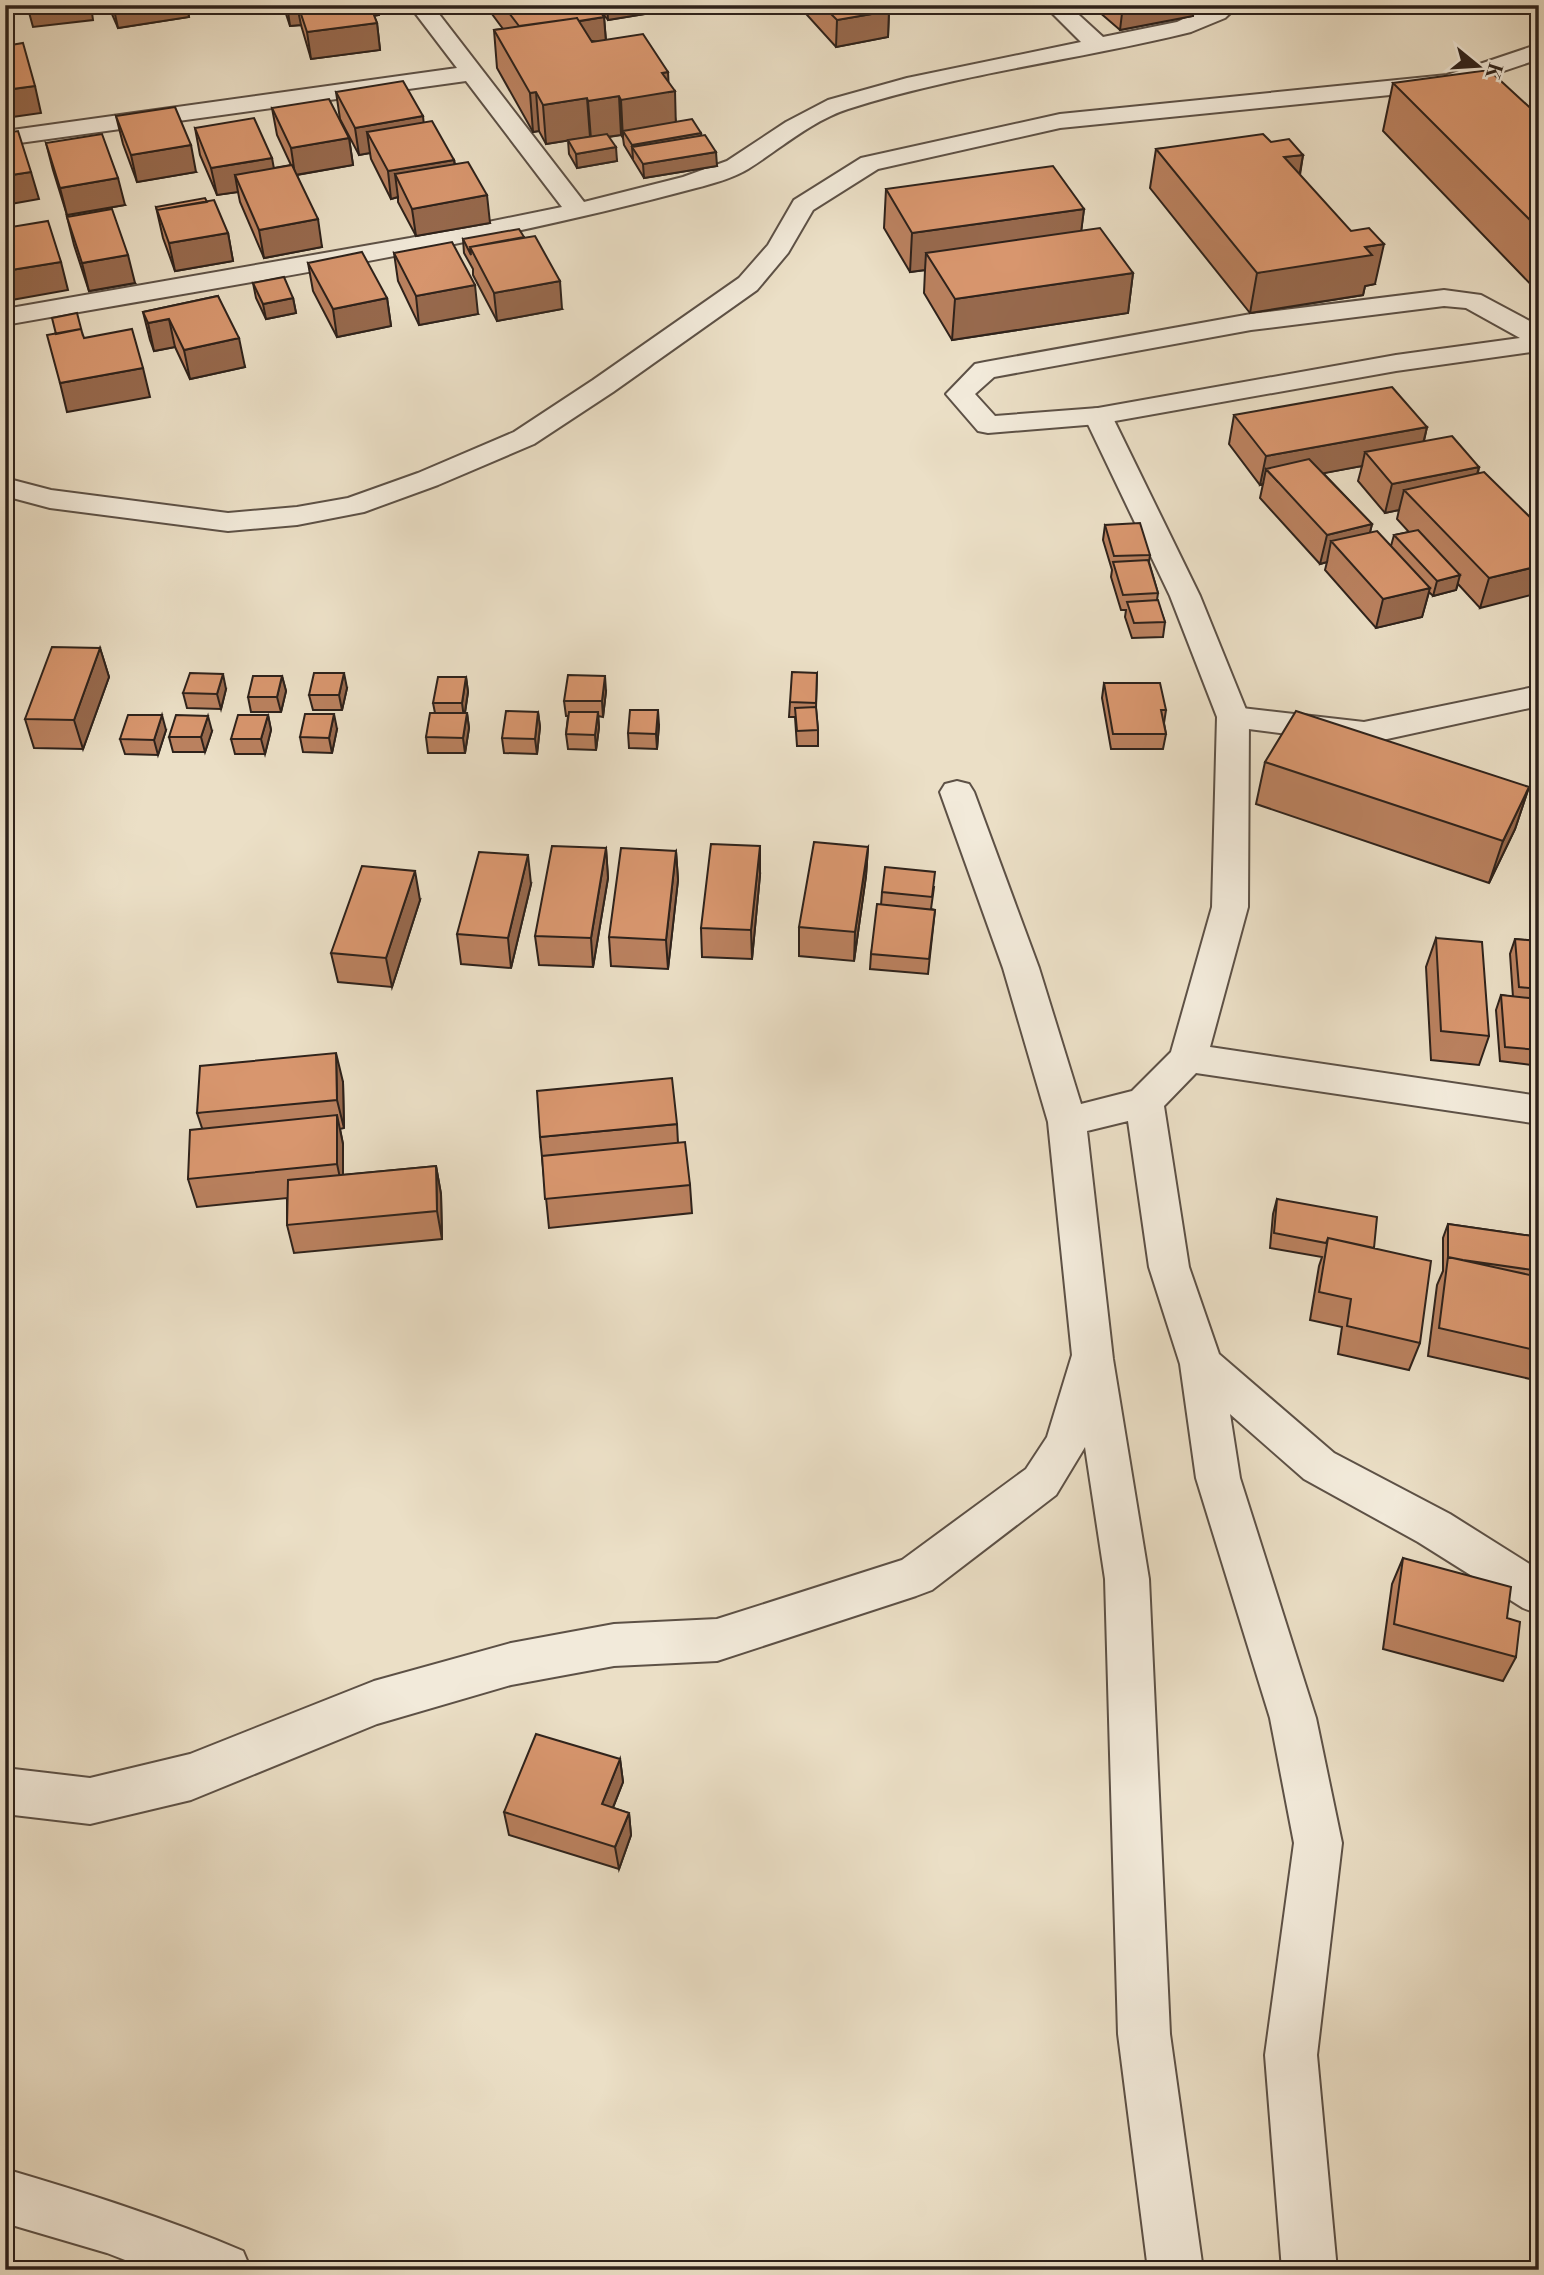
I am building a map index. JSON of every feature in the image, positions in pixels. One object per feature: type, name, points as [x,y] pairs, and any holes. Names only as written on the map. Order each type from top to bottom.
[{"type":"street","points":[[420,5],[578,211]]},
{"type":"street","points":[[1055,5],[1099,46]]},
{"type":"street","points":[[5,317],[410,246],[578,211],[692,182],[736,166],[794,127],[836,105],[907,85],[1183,27],[1217,13],[1228,5]]},
{"type":"street","points":[[5,487],[50,499],[228,522],[297,516],[354,506],[428,479],[524,438],[603,386],[748,284],[779,248],[803,205],[870,163],[1060,121],[1450,82],[1539,51]]},
{"type":"street","points":[[5,138],[473,73]]},
{"type":"street","points":[[1539,337],[1472,301],[1444,298],[1251,322],[985,370],[960,394],[988,425],[1098,416],[1396,363],[1539,343]]},
{"type":"street","points":[[1067,1122],[1144,1102],[1188,1058],[1230,907],[1233,717],[1185,596],[1098,416]]},
{"type":"street","points":[[1233,717],[1364,733],[1539,696]]},
{"type":"street","points":[[957,792],[1021,968],[1067,1122],[1093,1355],[1127,1579],[1144,2034],[1176,2270]]},
{"type":"street","points":[[1188,1058],[1539,1110]]},
{"type":"street","points":[[1144,1102],[1169,1267],[1201,1364],[1218,1478],[1293,1718],[1318,1843],[1291,2055],[1310,2270]]},
{"type":"street","points":[[5,1791],[90,1801],[103,1798],[191,1777],[373,1703],[511,1664],[614,1645],[717,1640],[916,1576],[1041,1482],[1066,1443],[1093,1355]]},
{"type":"street","points":[[1201,1364],[1319,1466],[1434,1528],[1539,1594]]},
{"type":"street","points":[[5,2196],[107,2226],[224,2270]]},
{"type":"building","points":[[298,5],[370,5],[377,23],[307,32]]},
{"type":"building","points":[[503,5],[595,5],[604,17],[519,26]]},
{"type":"building","points":[[822,5],[884,5],[889,11],[837,20]]},
{"type":"building","points":[[577,18],[592,42],[643,34],[668,72],[662,73],[675,91],[621,100],[619,96],[588,101],[587,98],[543,105],[536,92],[530,93],[494,30]]},
{"type":"building","points":[[23,43],[35,86],[5,90],[5,46]]},
{"type":"building","points":[[1489,70],[1539,116],[1539,229],[1393,83]]},
{"type":"building","points":[[403,81],[423,116],[355,128],[336,92]]},
{"type":"building","points":[[329,99],[349,138],[291,148],[272,108]]},
{"type":"building","points":[[175,107],[191,145],[131,155],[116,116]]},
{"type":"building","points":[[254,118],[272,158],[211,168],[195,128]]},
{"type":"building","points":[[692,119],[701,133],[632,145],[623,131]]},
{"type":"building","points":[[432,121],[454,160],[388,171],[367,132]]},
{"type":"building","points":[[18,131],[31,172],[5,176],[5,133]]},
{"type":"building","points":[[102,134],[118,178],[60,188],[46,143]]},
{"type":"building","points":[[607,134],[616,147],[576,154],[568,140]]},
{"type":"building","points":[[1263,134],[1271,142],[1289,139],[1303,155],[1284,157],[1351,231],[1369,228],[1384,244],[1365,247],[1372,255],[1257,273],[1156,149]]},
{"type":"building","points":[[705,135],[716,152],[643,164],[632,147]]},
{"type":"building","points":[[468,162],[487,195],[412,209],[395,174]]},
{"type":"building","points":[[292,165],[318,219],[259,230],[235,175]]},
{"type":"building","points":[[1053,166],[1084,209],[912,233],[886,189]]},
{"type":"building","points":[[205,198],[207,202],[157,210],[156,207]]},
{"type":"building","points":[[214,200],[228,233],[169,243],[157,210]]},
{"type":"building","points":[[112,209],[128,255],[82,263],[67,217]]},
{"type":"building","points":[[48,221],[61,262],[5,271],[5,228]]},
{"type":"building","points":[[1100,228],[1133,273],[955,299],[926,253]]},
{"type":"building","points":[[519,229],[524,237],[470,247],[471,255],[463,239]]},
{"type":"building","points":[[535,236],[560,281],[494,293],[470,247]]},
{"type":"building","points":[[452,242],[475,285],[416,296],[394,253]]},
{"type":"building","points":[[362,252],[387,298],[333,309],[308,263]]},
{"type":"building","points":[[284,277],[293,298],[263,304],[253,283]]},
{"type":"building","points":[[218,296],[239,338],[184,350],[169,319],[148,323],[143,312]]},
{"type":"building","points":[[77,313],[83,336],[81,329],[56,334],[52,318]]},
{"type":"building","points":[[81,329],[84,338],[132,329],[143,368],[60,383],[47,335]]},
{"type":"building","points":[[1392,387],[1427,427],[1266,456],[1234,415]]},
{"type":"building","points":[[1452,436],[1479,467],[1392,484],[1365,452]]},
{"type":"building","points":[[1309,459],[1372,524],[1327,535],[1266,469]]},
{"type":"building","points":[[1484,472],[1539,526],[1539,566],[1489,578],[1404,490]]},
{"type":"building","points":[[1140,523],[1150,555],[1114,556],[1105,525]]},
{"type":"building","points":[[1418,530],[1460,575],[1437,581],[1394,535]]},
{"type":"building","points":[[1377,531],[1430,588],[1383,599],[1331,541]]},
{"type":"building","points":[[1148,560],[1158,593],[1123,595],[1113,562]]},
{"type":"building","points":[[1158,600],[1165,622],[1134,623],[1127,602]]},
{"type":"building","points":[[52,647],[100,648],[74,720],[25,719]]},
{"type":"building","points":[[792,672],[817,673],[816,703],[790,702]]},
{"type":"building","points":[[190,673],[223,674],[217,694],[183,693]]},
{"type":"building","points":[[314,673],[344,673],[339,695],[309,695]]},
{"type":"building","points":[[568,675],[605,676],[602,701],[564,701]]},
{"type":"building","points":[[253,676],[282,676],[277,697],[248,697]]},
{"type":"building","points":[[438,677],[466,677],[462,703],[433,703]]},
{"type":"building","points":[[1104,683],[1160,683],[1166,710],[1161,710],[1166,734],[1113,734]]},
{"type":"building","points":[[816,707],[818,730],[797,731],[795,708]]},
{"type":"building","points":[[630,710],[658,710],[656,734],[628,733]]},
{"type":"building","points":[[506,711],[538,712],[535,739],[502,738]]},
{"type":"building","points":[[1296,711],[1529,787],[1503,841],[1265,762]]},
{"type":"building","points":[[569,712],[598,712],[595,735],[566,734]]},
{"type":"building","points":[[430,713],[467,713],[463,738],[426,737]]},
{"type":"building","points":[[305,714],[334,714],[329,738],[300,737]]},
{"type":"building","points":[[128,715],[162,715],[154,740],[120,739]]},
{"type":"building","points":[[176,715],[208,716],[201,737],[169,737]]},
{"type":"building","points":[[238,715],[268,715],[261,739],[231,739]]},
{"type":"building","points":[[814,842],[868,847],[855,932],[799,927]]},
{"type":"building","points":[[711,844],[760,846],[751,930],[701,928]]},
{"type":"building","points":[[552,846],[606,848],[591,938],[535,936]]},
{"type":"building","points":[[621,848],[676,851],[666,940],[609,937]]},
{"type":"building","points":[[479,852],[528,855],[508,938],[457,934]]},
{"type":"building","points":[[362,866],[415,871],[386,958],[331,953]]},
{"type":"building","points":[[885,867],[935,872],[932,897],[882,892]]},
{"type":"building","points":[[877,904],[935,910],[929,959],[871,954]]},
{"type":"building","points":[[1436,938],[1482,942],[1489,1036],[1441,1031]]},
{"type":"building","points":[[1515,939],[1539,941],[1539,989],[1519,987]]},
{"type":"building","points":[[1501,995],[1539,999],[1539,1050],[1505,1047]]},
{"type":"building","points":[[336,1053],[337,1100],[197,1113],[200,1066]]},
{"type":"building","points":[[672,1078],[677,1124],[540,1137],[537,1091]]},
{"type":"building","points":[[337,1115],[337,1164],[188,1179],[190,1130]]},
{"type":"building","points":[[685,1142],[690,1185],[545,1199],[542,1156]]},
{"type":"building","points":[[436,1166],[437,1211],[287,1225],[288,1180]]},
{"type":"building","points":[[1277,1199],[1377,1217],[1374,1248],[1328,1238],[1326,1243],[1274,1233]]},
{"type":"building","points":[[1448,1224],[1539,1237],[1539,1271],[1448,1257]]},
{"type":"building","points":[[1328,1238],[1431,1261],[1420,1343],[1347,1326],[1351,1299],[1319,1292]]},
{"type":"building","points":[[1448,1257],[1539,1277],[1539,1351],[1439,1328]]},
{"type":"building","points":[[1403,1558],[1511,1587],[1507,1618],[1520,1622],[1516,1657],[1394,1624]]},
{"type":"building","points":[[536,1734],[620,1759],[602,1804],[629,1813],[615,1847],[504,1812]]}]
